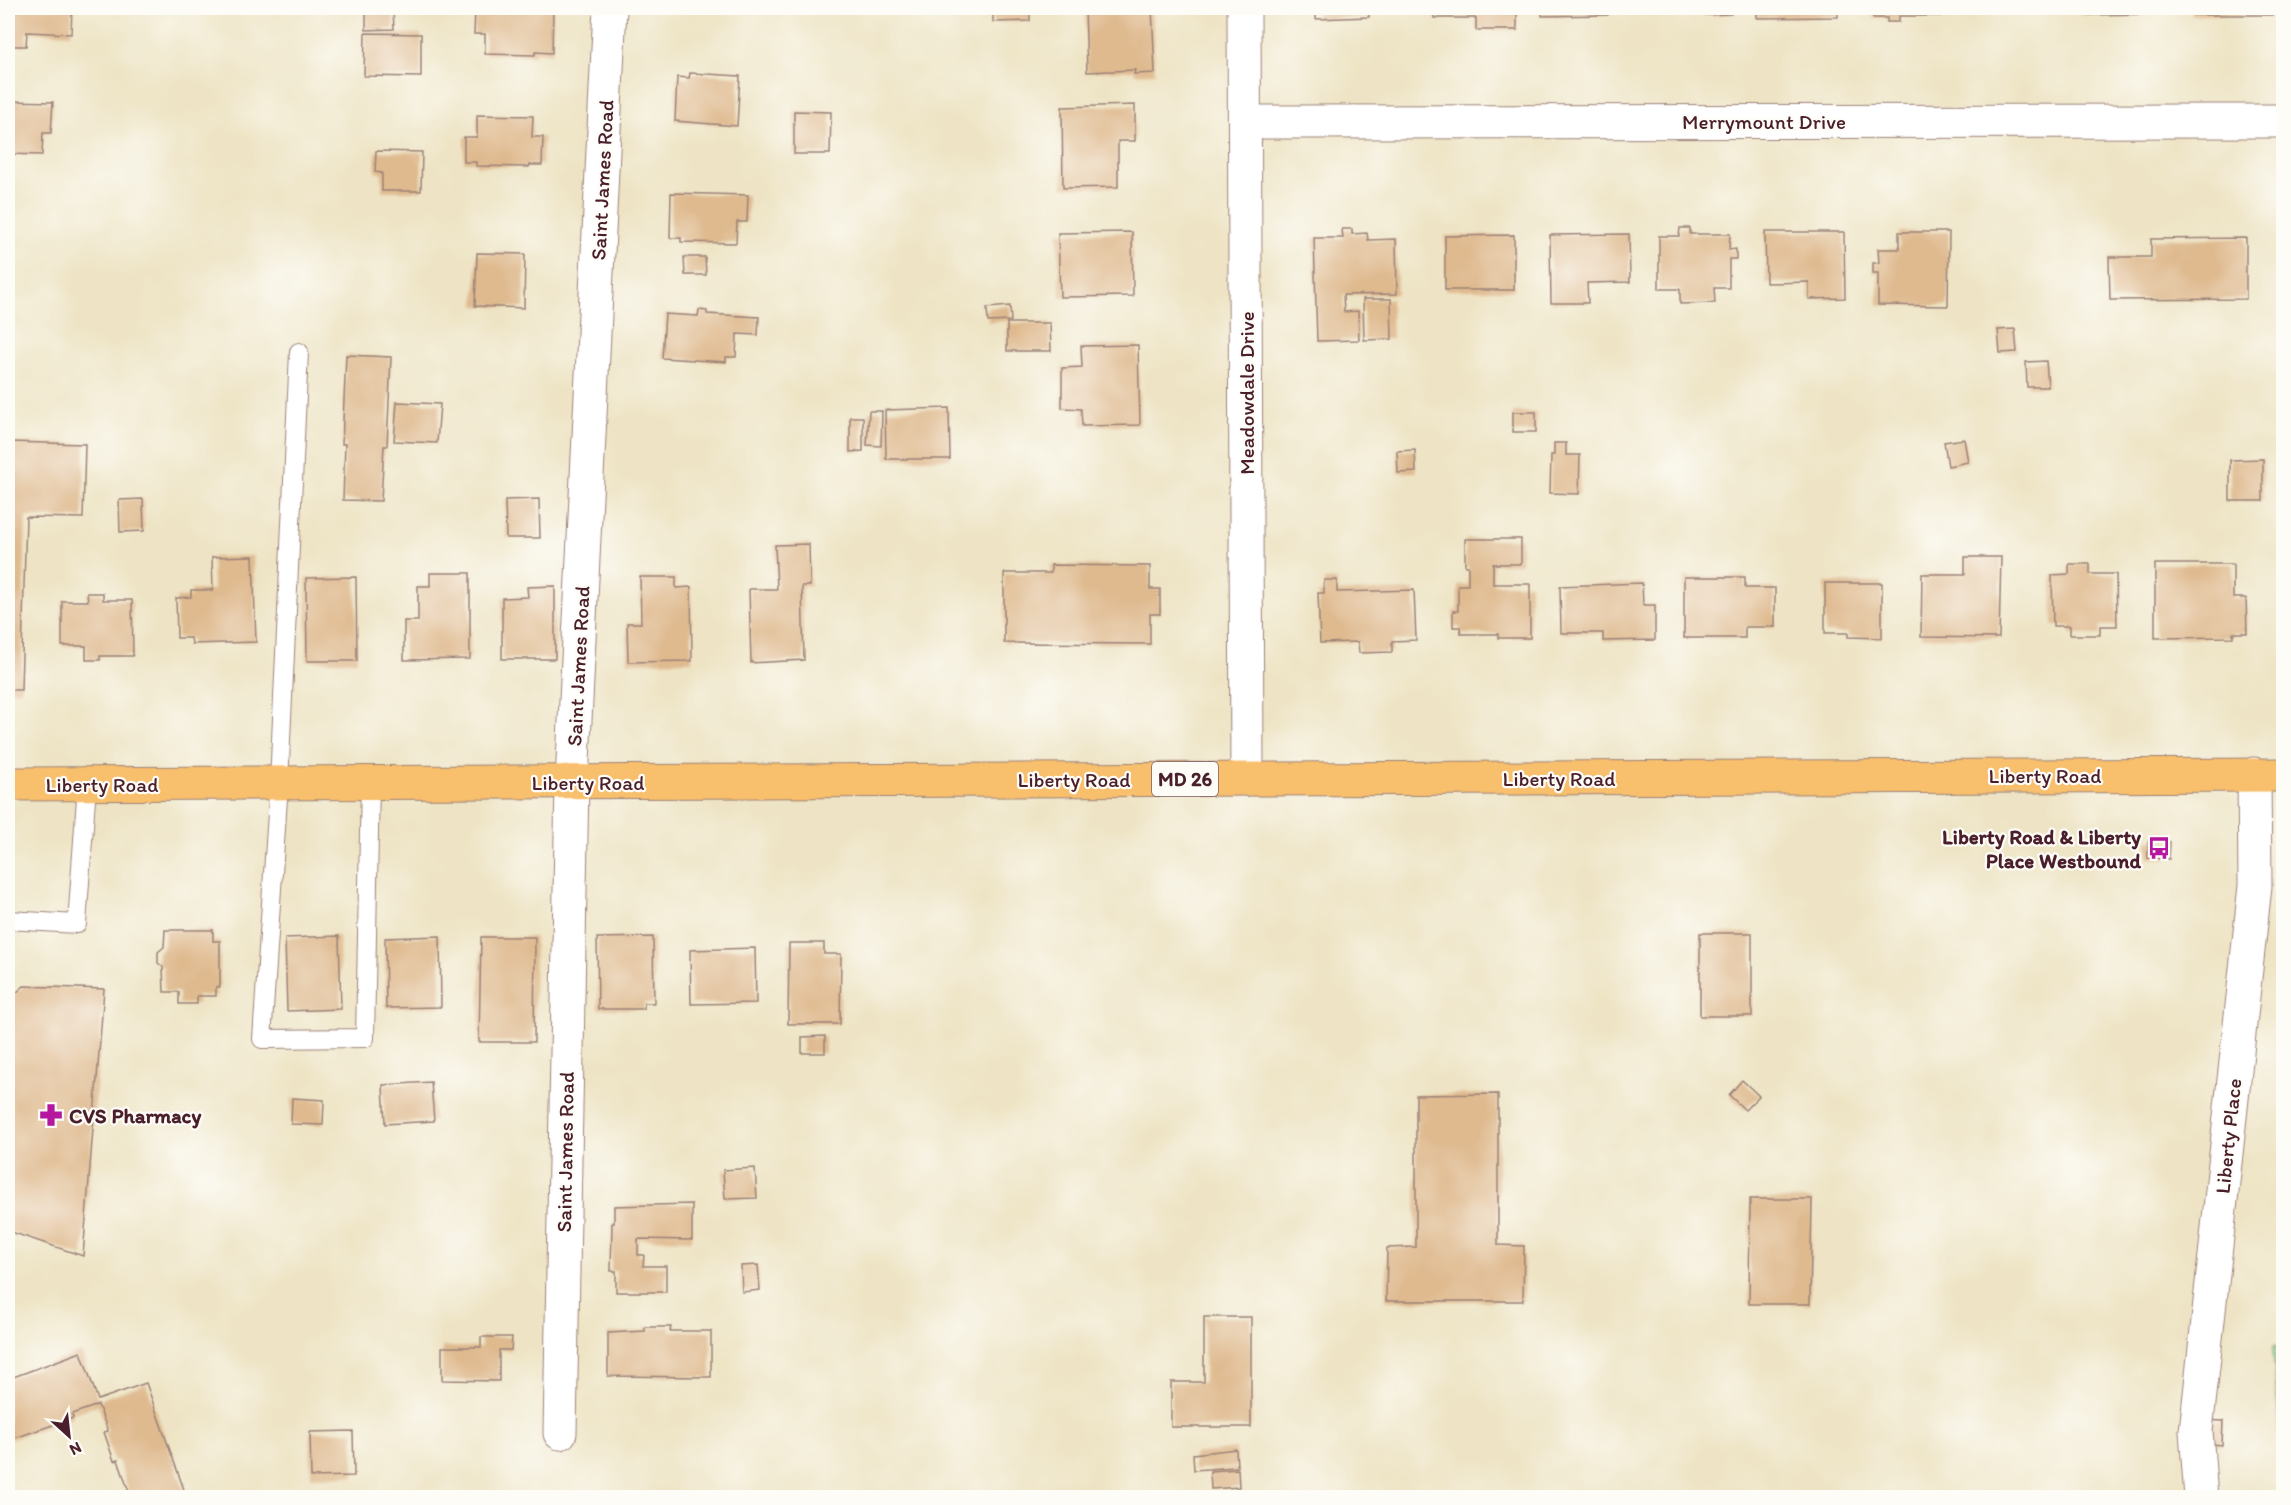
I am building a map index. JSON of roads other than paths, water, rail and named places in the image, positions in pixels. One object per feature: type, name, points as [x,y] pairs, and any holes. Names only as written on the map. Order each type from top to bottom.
[{"type":"main road","name":"Liberty Road","points":[[8,784],[2269,775]]},
{"type":"street","name":"Saint James Road","points":[[560,1433],[572,782],[610,8]]},
{"type":"street","name":"Meadowdale Drive","points":[[1244,8],[1247,779]]},
{"type":"street","name":"Merrymount Drive","points":[[1245,122],[2283,121]]},
{"type":"street","name":"Liberty Place","points":[[2201,1497],[2196,1431],[2269,775]]},
{"type":"lane","points":[[299,352],[279,783],[262,1039],[365,1038],[370,782]]},
{"type":"lane","points":[[8,920],[77,924],[87,783]]},
{"type":"place","name":"Liberty Road & Liberty Place Westbound","points":[[2159,848]]},
{"type":"place","name":"CVS Pharmacy","points":[[51,1115]]}]
